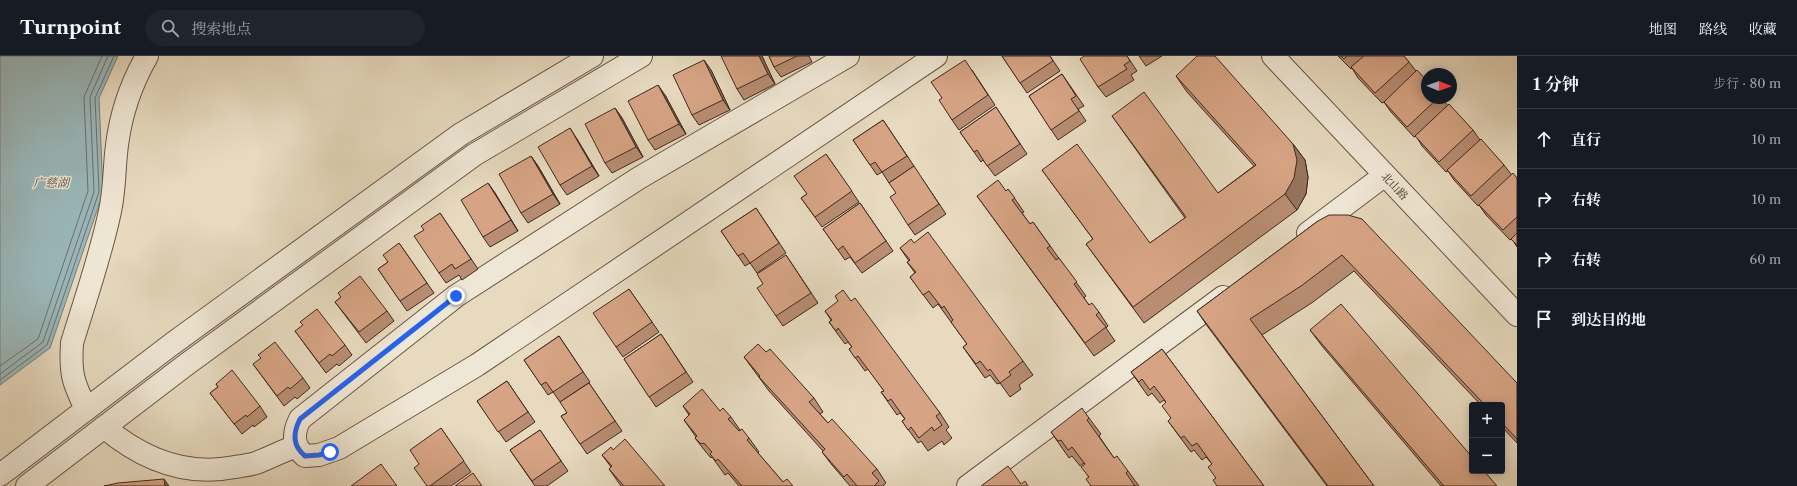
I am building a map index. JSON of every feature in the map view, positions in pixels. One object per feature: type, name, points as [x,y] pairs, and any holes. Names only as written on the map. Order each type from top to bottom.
[{"type":"street","points":[[86,409],[74,382],[71,365],[72,343],[110,212],[116,179],[116,147],[122,118],[134,80],[147,56]]},
{"type":"street","points":[[0,474],[185,335],[461,134],[592,56]]},
{"type":"street","points":[[26,486],[187,364],[474,155],[641,56]]},
{"type":"street","points":[[848,56],[639,178],[456,296],[304,416],[296,428],[294,440],[296,446],[305,456],[319,455],[330,452],[477,365],[936,56]]},
{"type":"street","name":"北山路","points":[[1273,56],[1517,315]]},
{"type":"street","points":[[1291,246],[1386,175]]},
{"type":"street","points":[[968,486],[1240,283]]},
{"type":"street","points":[[104,427],[121,441],[146,456],[180,467],[201,470],[223,469],[255,463],[296,446]]},
{"type":"water","name":"广慈湖","points":[[0,56],[118,56],[99,98],[103,193],[50,348],[0,385]]},
{"type":"building","points":[[721,56],[759,56],[768,74],[737,89]]},
{"type":"building","points":[[769,56],[797,56],[774,67]]},
{"type":"building","points":[[1002,56],[1050,56],[1053,61],[1020,83]]},
{"type":"building","points":[[1084,56],[1127,56],[1130,61],[1124,65],[1127,69],[1098,87],[1080,59]]},
{"type":"building","points":[[1197,56],[1215,56],[1293,144],[1297,160],[1294,178],[1285,194],[1133,307],[1086,244],[1093,239],[1042,170],[1077,144],[1150,243],[1186,217],[1112,116],[1144,92],[1218,193],[1256,165],[1176,76]]},
{"type":"building","points":[[1364,56],[1404,56],[1409,62],[1375,93],[1351,67]]},
{"type":"building","points":[[704,60],[723,100],[692,115],[673,75]]},
{"type":"building","points":[[965,60],[988,95],[952,120],[939,100],[942,98],[931,82]]},
{"type":"building","points":[[1417,70],[1421,74],[1421,104],[1432,104],[1407,127],[1384,102]]},
{"type":"building","points":[[1062,74],[1076,96],[1071,99],[1079,111],[1051,130],[1029,96]]},
{"type":"building","points":[[658,85],[679,124],[648,140],[628,101]]},
{"type":"building","points":[[1449,104],[1473,130],[1439,162],[1415,136]]},
{"type":"building","points":[[996,107],[1020,144],[987,166],[977,150],[974,152],[960,132]]},
{"type":"building","points":[[615,108],[636,147],[605,163],[585,124]]},
{"type":"building","points":[[883,120],[907,156],[882,172],[875,162],[870,165],[853,140]]},
{"type":"building","points":[[570,128],[592,166],[560,185],[538,147]]},
{"type":"building","points":[[1481,139],[1504,165],[1471,196],[1447,170]]},
{"type":"building","points":[[826,154],[852,191],[815,217],[801,198],[807,194],[794,176]]},
{"type":"building","points":[[531,156],[553,194],[521,213],[499,174]]},
{"type":"building","points":[[914,166],[939,204],[908,225],[890,197],[896,193],[889,183]]},
{"type":"building","points":[[1513,173],[1517,178],[1517,217],[1503,230],[1479,205]]},
{"type":"building","points":[[998,180],[1006,191],[1008,189],[1015,198],[1012,200],[1030,224],[1033,222],[1050,246],[1047,248],[1056,260],[1059,258],[1077,282],[1074,284],[1089,305],[1092,303],[1099,312],[1096,315],[1106,327],[1085,343],[977,196]]},
{"type":"building","points":[[488,183],[511,220],[483,237],[461,200]]},
{"type":"building","points":[[860,203],[886,241],[855,263],[843,246],[838,250],[823,229]]},
{"type":"building","points":[[756,208],[779,243],[750,263],[743,253],[738,256],[721,231]]},
{"type":"building","points":[[440,213],[471,259],[455,269],[452,264],[439,273],[414,236],[424,230],[421,226]]},
{"type":"building","points":[[1329,215],[1348,215],[1362,219],[1517,383],[1517,439],[1505,426],[1505,402],[1482,402],[1342,255],[1301,286],[1250,319],[1374,486],[1328,486],[1197,311],[1318,221]]},
{"type":"building","points":[[928,232],[1023,361],[1009,372],[1011,375],[1000,383],[990,369],[988,371],[980,361],[976,364],[963,347],[967,344],[951,322],[953,320],[944,306],[942,308],[929,291],[923,295],[910,277],[916,272],[907,262],[910,260],[900,248],[911,239],[914,243]]},
{"type":"building","points":[[1517,233],[1517,245],[1511,239]]},
{"type":"building","points":[[399,243],[427,283],[400,301],[378,269],[388,262],[383,255]]},
{"type":"building","points":[[786,255],[811,293],[776,316],[757,288],[763,284],[757,274]]},
{"type":"building","points":[[360,276],[387,311],[359,332],[335,302],[341,297],[338,293]]},
{"type":"building","points":[[629,289],[652,322],[616,347],[593,313]]},
{"type":"building","points":[[843,290],[851,301],[855,298],[940,413],[936,416],[942,425],[934,431],[932,427],[919,438],[911,427],[908,430],[902,421],[905,419],[891,399],[888,401],[881,392],[884,391],[858,356],[855,358],[849,349],[852,347],[838,328],[836,331],[829,322],[832,320],[825,311],[838,301],[835,296]]},
{"type":"building","points":[[1341,304],[1469,453],[1469,474],[1487,474],[1497,486],[1444,486],[1310,330]]},
{"type":"building","points":[[317,309],[345,345],[332,356],[330,354],[319,363],[295,331],[303,325],[300,322]]},
{"type":"building","points":[[661,334],[686,372],[649,397],[624,359]]},
{"type":"building","points":[[559,336],[583,372],[553,392],[546,382],[541,385],[524,360]]},
{"type":"building","points":[[275,342],[303,378],[290,389],[288,387],[277,396],[253,364],[261,358],[258,355]]},
{"type":"building","points":[[758,344],[766,352],[770,349],[814,398],[809,402],[828,423],[832,419],[877,469],[872,473],[879,481],[874,486],[857,486],[847,474],[844,477],[822,452],[825,449],[759,377],[760,376],[744,357]]},
{"type":"building","points":[[1162,349],[1264,486],[1217,486],[1213,480],[1216,478],[1208,467],[1212,464],[1197,443],[1192,446],[1184,436],[1181,438],[1168,421],[1171,418],[1162,406],[1166,402],[1154,386],[1150,390],[1142,379],[1139,382],[1131,372]]},
{"type":"building","points":[[232,370],[260,406],[247,417],[246,415],[234,424],[210,393],[218,387],[216,384]]},
{"type":"building","points":[[507,381],[528,412],[498,432],[477,401]]},
{"type":"building","points":[[589,383],[615,421],[580,444],[561,416],[567,413],[560,402]]},
{"type":"building","points":[[702,389],[720,411],[723,408],[731,417],[728,419],[739,431],[742,429],[749,438],[747,440],[783,482],[787,479],[793,486],[742,486],[718,459],[716,461],[710,454],[712,452],[704,443],[701,444],[695,438],[697,436],[684,420],[690,414],[683,406]]},
{"type":"building","points":[[1082,408],[1089,418],[1087,420],[1114,458],[1117,456],[1128,471],[1126,473],[1135,486],[1091,486],[1086,479],[1089,477],[1081,467],[1085,464],[1072,447],[1068,450],[1061,440],[1058,441],[1051,432]]},
{"type":"building","points":[[441,428],[464,461],[430,486],[427,486],[414,468],[419,464],[410,450]]},
{"type":"building","points":[[540,430],[561,461],[532,481],[510,450]]},
{"type":"building","points":[[625,439],[665,486],[624,486],[609,469],[612,466],[602,455],[611,447],[613,450]]},
{"type":"building","points":[[381,464],[397,486],[351,486]]},
{"type":"building","points":[[1008,466],[1021,484],[1025,481],[1028,486],[981,486]]},
{"type":"building","points":[[473,473],[482,486],[455,486]]},
{"type":"building","points":[[164,479],[165,486],[104,486],[118,483]]},
{"type":"route","points":[[330,452],[319,455],[305,456],[300,452],[294,440],[296,428],[300,419],[456,296]]}]
